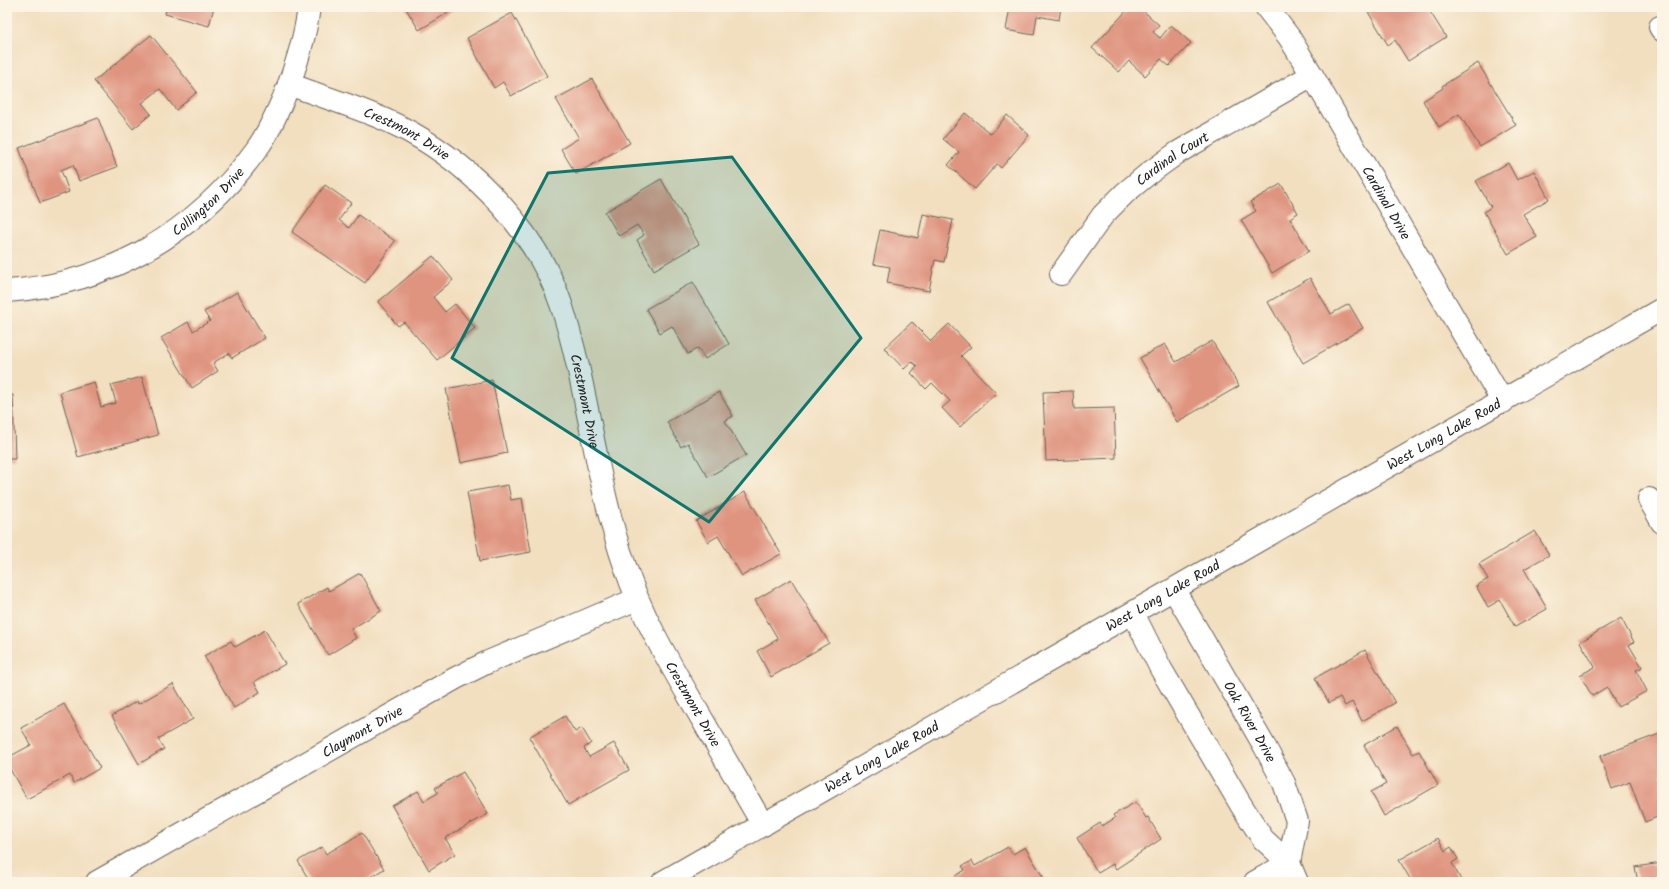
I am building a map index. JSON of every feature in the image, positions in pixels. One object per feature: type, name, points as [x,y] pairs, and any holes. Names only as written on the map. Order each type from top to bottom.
[{"type":"street","name":"Collington Drive","points":[[7,291],[46,287],[84,278],[117,265],[178,230],[210,202],[234,178],[257,149],[274,119],[289,84],[301,50],[309,7]]},
{"type":"street","name":"Cardinal Drive","points":[[1266,7],[1288,37],[1312,75],[1503,402]]},
{"type":"street","name":"Cardinal Court","points":[[1061,274],[1103,215],[1125,193],[1148,174],[1177,153],[1312,75]]},
{"type":"street","name":"Crestmont Drive","points":[[289,84],[402,128],[441,151],[470,174],[497,200],[521,231],[543,265],[560,302],[571,340],[580,375],[602,489],[625,567],[637,599],[657,640],[763,825]]},
{"type":"street","name":"West Long Lake Road","points":[[663,882],[1133,612],[1503,402],[1662,309]]},
{"type":"street","points":[[1649,499],[1662,522]]},
{"type":"street","name":"Oak River Drive","points":[[1174,590],[1265,747],[1284,783],[1297,821],[1293,872]]},
{"type":"street","name":"Claymont Drive","points":[[97,882],[456,678],[488,662],[637,599]]},
{"type":"street","points":[[1133,612],[1161,669],[1240,805],[1263,839],[1293,872],[1255,882]]},
{"type":"highlighted area","points":[[732,157],[861,338],[709,522],[452,358],[548,173]]},
{"type":"building","points":[[167,7],[214,7],[209,26],[165,14]]},
{"type":"building","points":[[405,7],[458,7],[419,30]]},
{"type":"building","points":[[1010,7],[1061,7],[1059,20],[1037,16],[1034,35],[1006,30]]},
{"type":"building","points":[[1130,7],[1139,7],[1159,25],[1153,32],[1160,38],[1171,25],[1191,43],[1169,66],[1161,59],[1145,76],[1129,61],[1119,72],[1092,48]]},
{"type":"building","points":[[1365,7],[1427,7],[1446,37],[1408,61],[1395,40],[1388,45]]},
{"type":"building","points":[[512,13],[547,76],[511,96],[503,82],[494,88],[467,38]]},
{"type":"building","points":[[151,35],[197,92],[176,110],[160,89],[142,103],[151,114],[133,129],[94,81]]},
{"type":"building","points":[[1478,63],[1516,125],[1480,147],[1459,114],[1439,127],[1423,101],[1443,88],[1442,86]]},
{"type":"building","points":[[592,79],[630,143],[576,174],[561,149],[579,138],[556,99]]},
{"type":"building","points":[[965,113],[991,134],[1007,115],[1029,135],[1001,168],[997,164],[975,189],[948,165],[959,152],[943,139]]},
{"type":"building","points":[[98,118],[117,167],[79,181],[73,165],[61,170],[69,192],[40,203],[19,148]]},
{"type":"building","points":[[1508,163],[1517,180],[1534,171],[1549,199],[1523,214],[1537,237],[1508,254],[1484,212],[1491,207],[1476,181]]},
{"type":"building","points":[[661,179],[699,244],[654,270],[637,240],[644,235],[637,225],[619,236],[605,212]]},
{"type":"building","points":[[1281,184],[1298,213],[1290,218],[1309,251],[1272,273],[1241,220],[1256,211],[1250,202]]},
{"type":"building","points":[[325,185],[351,203],[339,220],[349,228],[358,215],[395,241],[365,283],[292,232]]},
{"type":"building","points":[[923,214],[953,220],[944,262],[935,260],[929,291],[887,283],[890,267],[873,264],[880,230],[918,238]]},
{"type":"building","points":[[433,256],[453,280],[433,297],[445,312],[455,304],[475,328],[437,360],[404,322],[398,326],[378,302]]},
{"type":"building","points":[[1310,278],[1331,314],[1349,304],[1363,328],[1303,363],[1268,302]]},
{"type":"building","points":[[693,282],[729,344],[705,359],[698,348],[688,354],[672,326],[660,333],[646,309]]},
{"type":"building","points":[[237,292],[265,338],[232,358],[229,353],[213,363],[218,371],[192,388],[161,338],[188,322],[193,331],[210,321],[204,312]]},
{"type":"building","points":[[912,322],[931,341],[949,324],[971,347],[961,356],[996,393],[960,427],[942,408],[950,401],[932,383],[926,389],[911,373],[917,366],[912,362],[904,369],[884,348]]},
{"type":"building","points":[[1212,341],[1239,386],[1177,422],[1140,358],[1165,344],[1176,362]]},
{"type":"building","points":[[142,377],[158,435],[78,457],[60,392],[94,382],[101,407],[116,403],[111,385]]},
{"type":"building","points":[[492,380],[507,453],[461,463],[446,389]]},
{"type":"building","points":[[1073,391],[1074,409],[1114,408],[1116,458],[1046,461],[1043,392]]},
{"type":"building","points":[[719,392],[733,416],[725,421],[746,455],[708,477],[688,443],[681,447],[667,422]]},
{"type":"building","points":[[7,395],[13,395],[15,459],[7,459]]},
{"type":"building","points":[[508,485],[511,500],[522,498],[531,552],[480,561],[467,492]]},
{"type":"building","points":[[745,492],[781,554],[742,576],[718,536],[708,542],[696,521]]},
{"type":"building","points":[[1535,531],[1549,555],[1524,569],[1547,609],[1515,627],[1500,600],[1488,607],[1476,586],[1488,579],[1479,564]]},
{"type":"building","points":[[360,573],[381,611],[351,629],[356,638],[328,655],[298,604],[327,587],[329,591]]},
{"type":"building","points":[[791,579],[829,643],[771,677],[757,651],[778,639],[755,600]]},
{"type":"building","points":[[1621,618],[1634,642],[1629,645],[1642,667],[1636,670],[1647,691],[1618,707],[1607,687],[1592,696],[1580,675],[1595,667],[1580,642]]},
{"type":"building","points":[[265,630],[285,664],[254,682],[260,692],[234,708],[204,656],[231,641],[235,647]]},
{"type":"building","points":[[1365,650],[1395,703],[1362,721],[1352,702],[1345,706],[1340,697],[1329,703],[1315,678]]},
{"type":"building","points":[[173,684],[193,719],[158,739],[164,749],[139,764],[112,716],[137,701],[138,704]]},
{"type":"building","points":[[64,704],[100,768],[74,783],[70,775],[27,799],[7,764],[7,758],[31,745],[21,728]]},
{"type":"building","points":[[565,716],[575,732],[582,728],[591,743],[584,748],[589,757],[614,743],[629,770],[568,805],[529,737]]},
{"type":"building","points":[[1397,726],[1413,754],[1419,751],[1438,785],[1384,816],[1371,792],[1386,784],[1364,745]]},
{"type":"building","points":[[1662,733],[1662,815],[1645,822],[1630,782],[1612,789],[1600,756]]},
{"type":"building","points":[[463,772],[488,814],[445,838],[455,854],[429,870],[392,806],[418,791],[424,801],[438,793],[435,788]]},
{"type":"building","points":[[1136,802],[1146,818],[1148,817],[1161,839],[1116,869],[1113,864],[1098,873],[1077,838],[1100,823],[1102,826],[1115,818],[1113,815]]},
{"type":"building","points":[[362,833],[384,869],[362,882],[310,882],[298,861],[322,847],[326,854]]},
{"type":"building","points":[[1438,838],[1445,851],[1451,847],[1458,859],[1452,863],[1462,882],[1412,882],[1399,860]]},
{"type":"building","points":[[1008,847],[1013,854],[1025,847],[1046,882],[951,882],[949,880],[965,870],[962,866],[972,861],[975,866]]},
{"type":"building","points":[[1662,863],[1662,882],[1638,882],[1635,867]]}]
